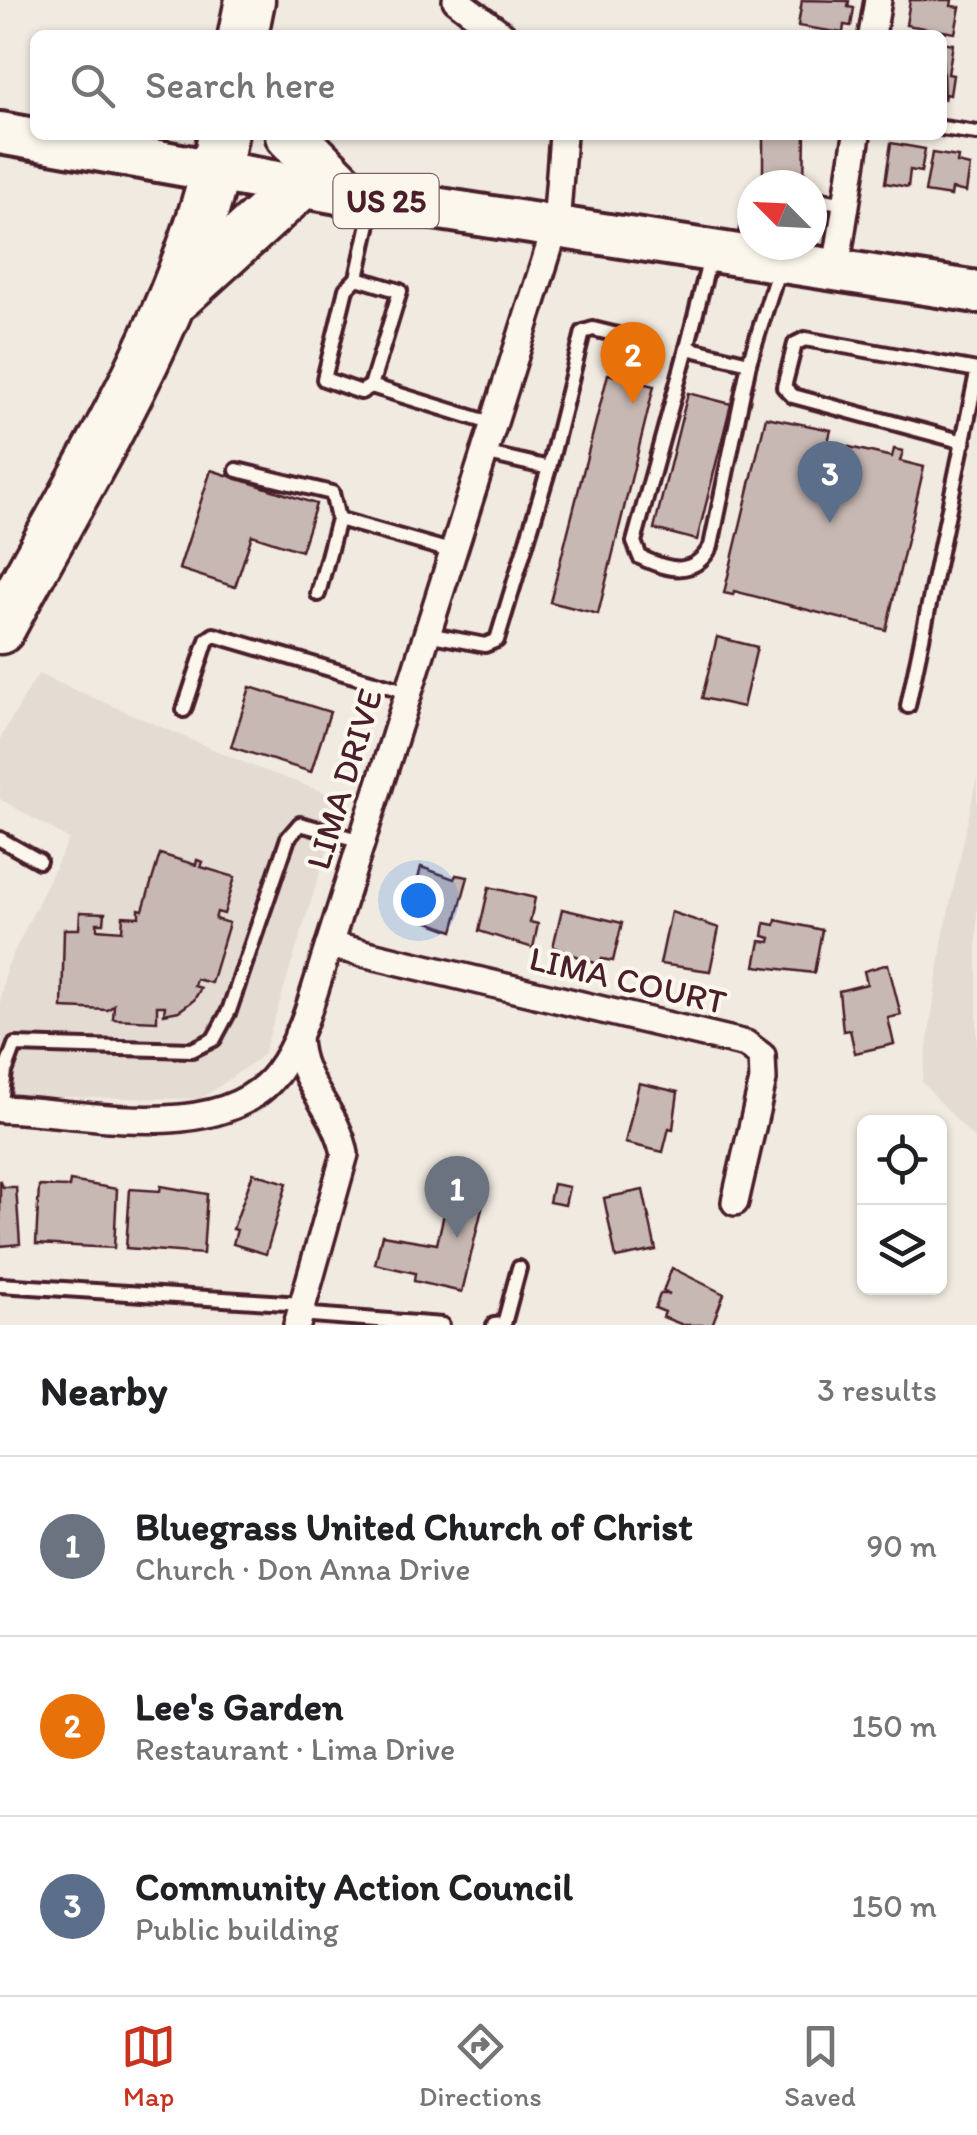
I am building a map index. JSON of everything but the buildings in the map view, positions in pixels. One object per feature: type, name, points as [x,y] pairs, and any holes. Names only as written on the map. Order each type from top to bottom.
[{"type":"highway","points":[[244,30],[250,0]]},
{"type":"highway","points":[[296,140],[362,197]]},
{"type":"highway","points":[[0,629],[171,301],[201,229],[220,152]]},
{"type":"highway","points":[[171,301],[298,187]]},
{"type":"main road","name":"US 25","points":[[0,133],[30,138]]},
{"type":"main road","name":"US 25","points":[[42,140],[220,152],[298,187],[737,254]]},
{"type":"main road","name":"US 25","points":[[778,260],[977,292]]},
{"type":"street","points":[[456,0],[497,30]]},
{"type":"street","points":[[873,30],[878,0]]},
{"type":"street","name":"LIMA DRIVE","points":[[0,1110],[127,1118],[215,1114],[262,1088],[278,1072],[298,1034],[329,945],[556,226],[563,140]]},
{"type":"street","points":[[836,269],[855,140]]},
{"type":"street","name":"LIMA COURT","points":[[329,945],[746,1044],[762,1056],[763,1080],[735,1202]]},
{"type":"street","points":[[298,1034],[301,1068],[342,1139],[345,1154],[299,1314]]},
{"type":"lane","points":[[947,129],[977,133]]},
{"type":"lane","points":[[362,197],[357,278],[346,289],[345,312],[324,379],[361,392],[371,386],[494,424]]},
{"type":"lane","points":[[827,201],[846,204]]},
{"type":"lane","points":[[743,260],[687,348],[634,542],[640,558],[658,566],[683,570],[701,563],[711,546],[749,363],[746,260]]},
{"type":"lane","points":[[357,278],[400,291],[372,359],[371,386]]},
{"type":"lane","points":[[428,634],[484,645],[497,640],[549,468],[582,332],[593,330],[646,342]]},
{"type":"lane","points":[[908,706],[964,442],[977,372],[805,338],[794,344],[784,386],[792,396],[964,442]]},
{"type":"lane","points":[[687,348],[749,363]]},
{"type":"lane","points":[[484,454],[549,468]]},
{"type":"lane","points":[[236,470],[332,493],[338,520],[318,594]]},
{"type":"lane","points":[[338,520],[454,552]]},
{"type":"lane","points":[[184,710],[207,640],[214,635],[408,692]]},
{"type":"lane","points":[[0,1110],[6,1072],[16,1046],[192,1050],[214,1039],[229,1011],[288,838],[300,824],[362,841]]},
{"type":"lane","points":[[0,839],[40,861]]},
{"type":"lane","points":[[494,1325],[504,1324],[519,1268]]},
{"type":"lane","points":[[0,1285],[442,1325]]},
{"type":"shaded area","points":[[38,674],[252,766],[343,799],[263,1055],[201,1099],[0,1096],[0,1002],[6,969],[69,839],[0,799],[0,739]]},
{"type":"shaded area","points":[[977,777],[977,1142],[922,1082],[943,938]]},
{"type":"place","name":"Lee's Garden","points":[[633,404]]},
{"type":"place","name":"Community Action Council","points":[[830,523]]},
{"type":"place","name":"Bluegrass United Church of Christ","points":[[457,1238]]}]
